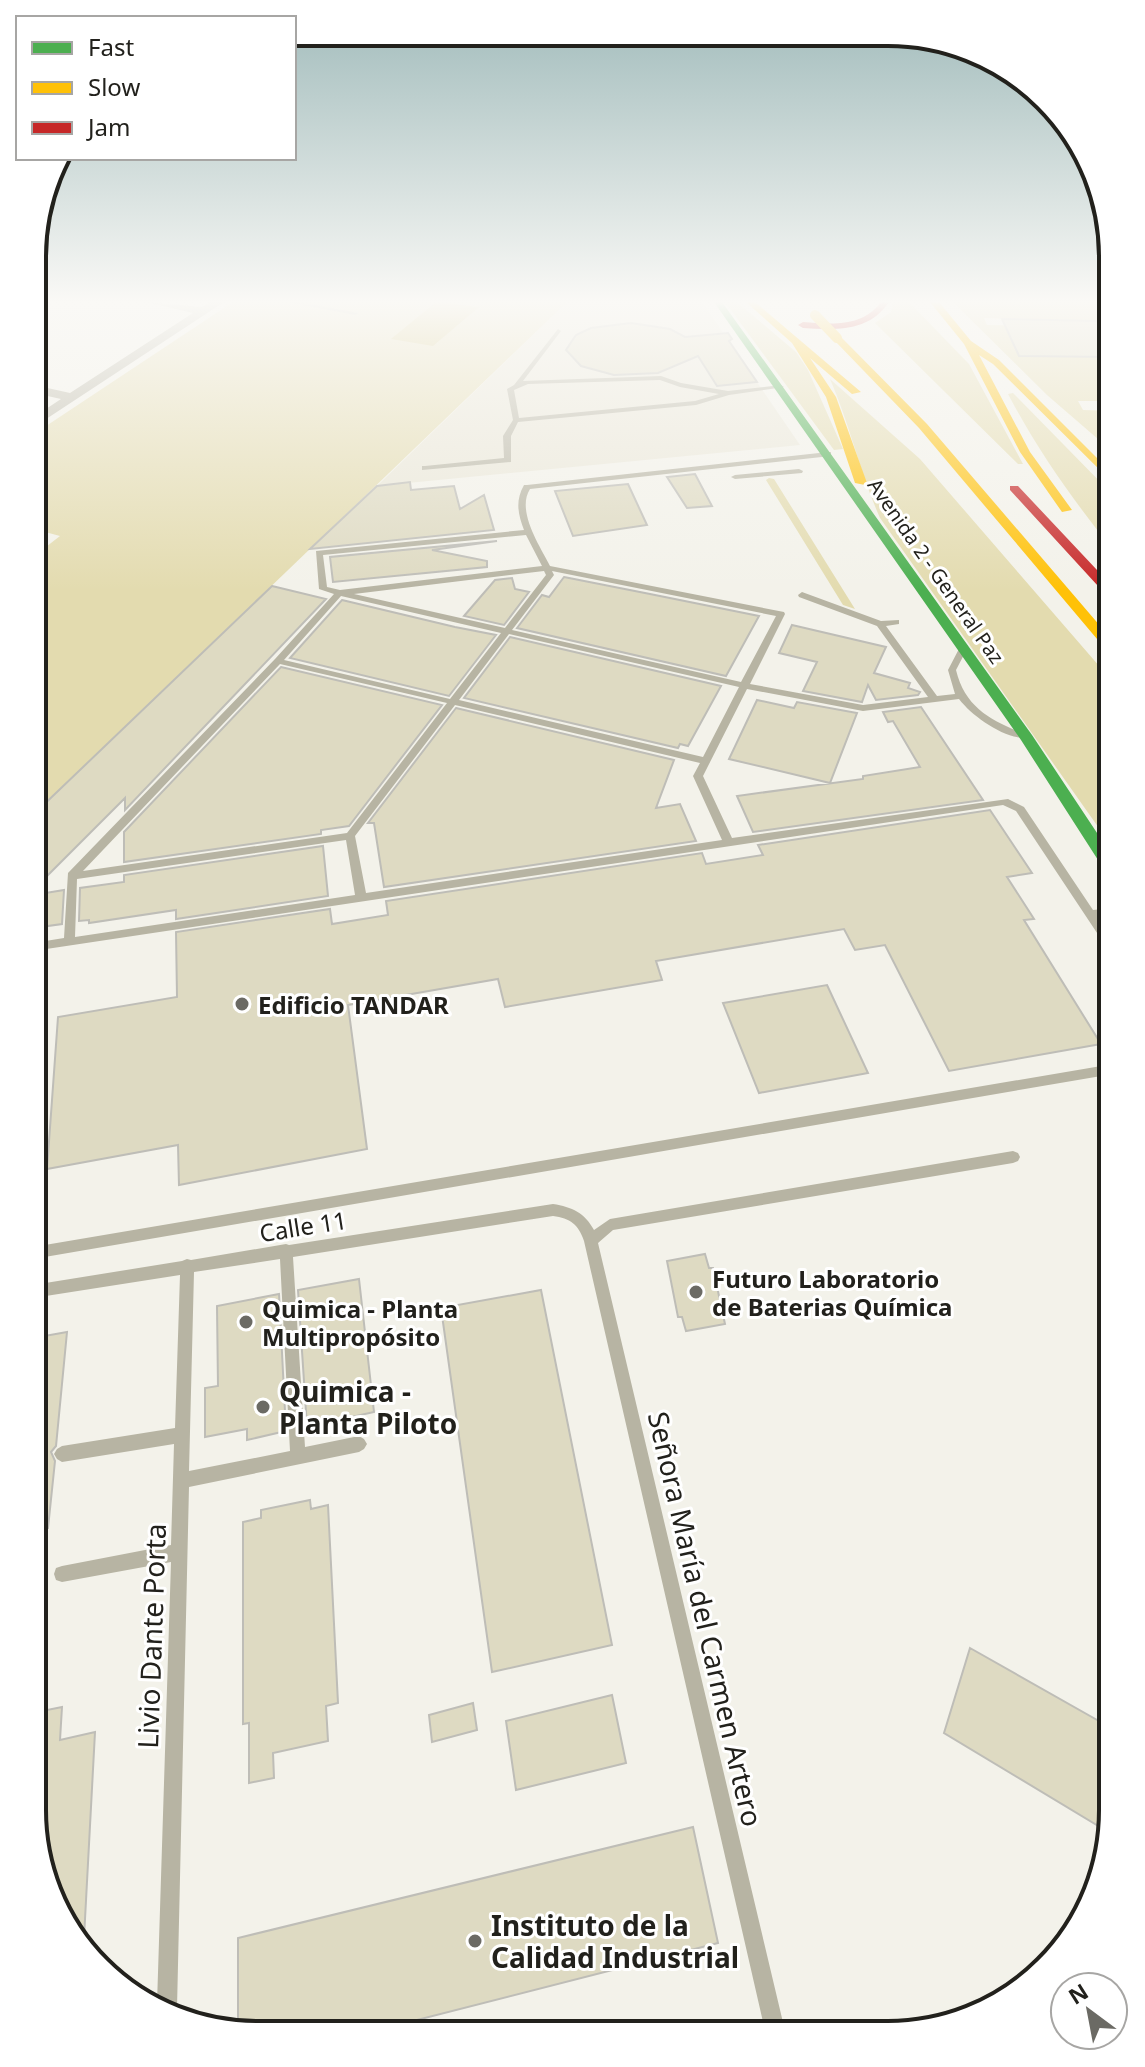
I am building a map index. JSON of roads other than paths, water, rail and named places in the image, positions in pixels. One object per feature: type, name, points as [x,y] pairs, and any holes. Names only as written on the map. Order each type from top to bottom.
[{"type":"main road","name":"Avenida 2 - General Paz","points":[[789,398],[1027,738],[1099,849]]},
{"type":"main road","points":[[831,398],[873,520]]},
{"type":"main road","points":[[863,398],[871,405]]},
{"type":"main road","points":[[896,398],[1099,632]]},
{"type":"main road","points":[[996,398],[1025,452],[1099,557]]},
{"type":"main road","points":[[1032,398],[1099,466]]},
{"type":"main road","points":[[904,434],[1019,537]]},
{"type":"main road","points":[[999,473],[1099,580]]},
{"type":"street","points":[[46,415],[72,398]]},
{"type":"lane","points":[[425,468],[508,460],[507,436],[516,420],[512,398]]},
{"type":"lane","points":[[516,420],[716,398]]},
{"type":"lane","points":[[72,876],[350,836],[550,575],[530,532],[521,497],[527,487],[828,454]]},
{"type":"lane","points":[[759,461],[767,474]]},
{"type":"lane","points":[[735,477],[799,471]]},
{"type":"lane","points":[[530,532],[319,553],[323,589],[745,686],[863,708],[960,696]]},
{"type":"lane","points":[[69,942],[72,876],[339,593],[548,568],[781,614],[698,776],[728,842]]},
{"type":"lane","points":[[802,595],[880,624],[896,622]]},
{"type":"lane","points":[[880,624],[934,699]]},
{"type":"lane","points":[[964,647],[952,670],[960,696],[986,720],[1027,738]]},
{"type":"lane","points":[[278,661],[705,761]]},
{"type":"lane","points":[[46,945],[1004,801],[1020,809],[1099,926]]},
{"type":"lane","points":[[350,836],[361,897]]},
{"type":"lane","points":[[1091,914],[1099,913]]},
{"type":"lane","points":[[46,1251],[1099,1071]]},
{"type":"lane","points":[[591,1241],[610,1225],[1013,1157]]},
{"type":"lane","name":"Calle 11","points":[[46,1289],[553,1210],[568,1211],[579,1218]]},
{"type":"lane","name":"Señora María del Carmen Artero","points":[[579,1218],[591,1241],[773,2021]]},
{"type":"lane","points":[[286,1250],[298,1457]]},
{"type":"lane","name":"Livio Dante Porta","points":[[167,2001],[187,1265]]},
{"type":"lane","points":[[62,1454],[182,1435]]},
{"type":"lane","points":[[181,1481],[359,1444]]},
{"type":"lane","points":[[62,1574],[179,1552]]},
{"type":"place","name":"Edificio TANDAR","points":[[242,1004]]},
{"type":"place","name":"Futuro Laboratorio de Baterias Química","points":[[696,1292]]},
{"type":"place","name":"Quimica - Planta Multipropósito","points":[[246,1322]]},
{"type":"place","name":"Quimica - Planta Piloto","points":[[263,1407]]},
{"type":"place","name":"Instituto de la Calidad Industrial","points":[[475,1941]]}]
